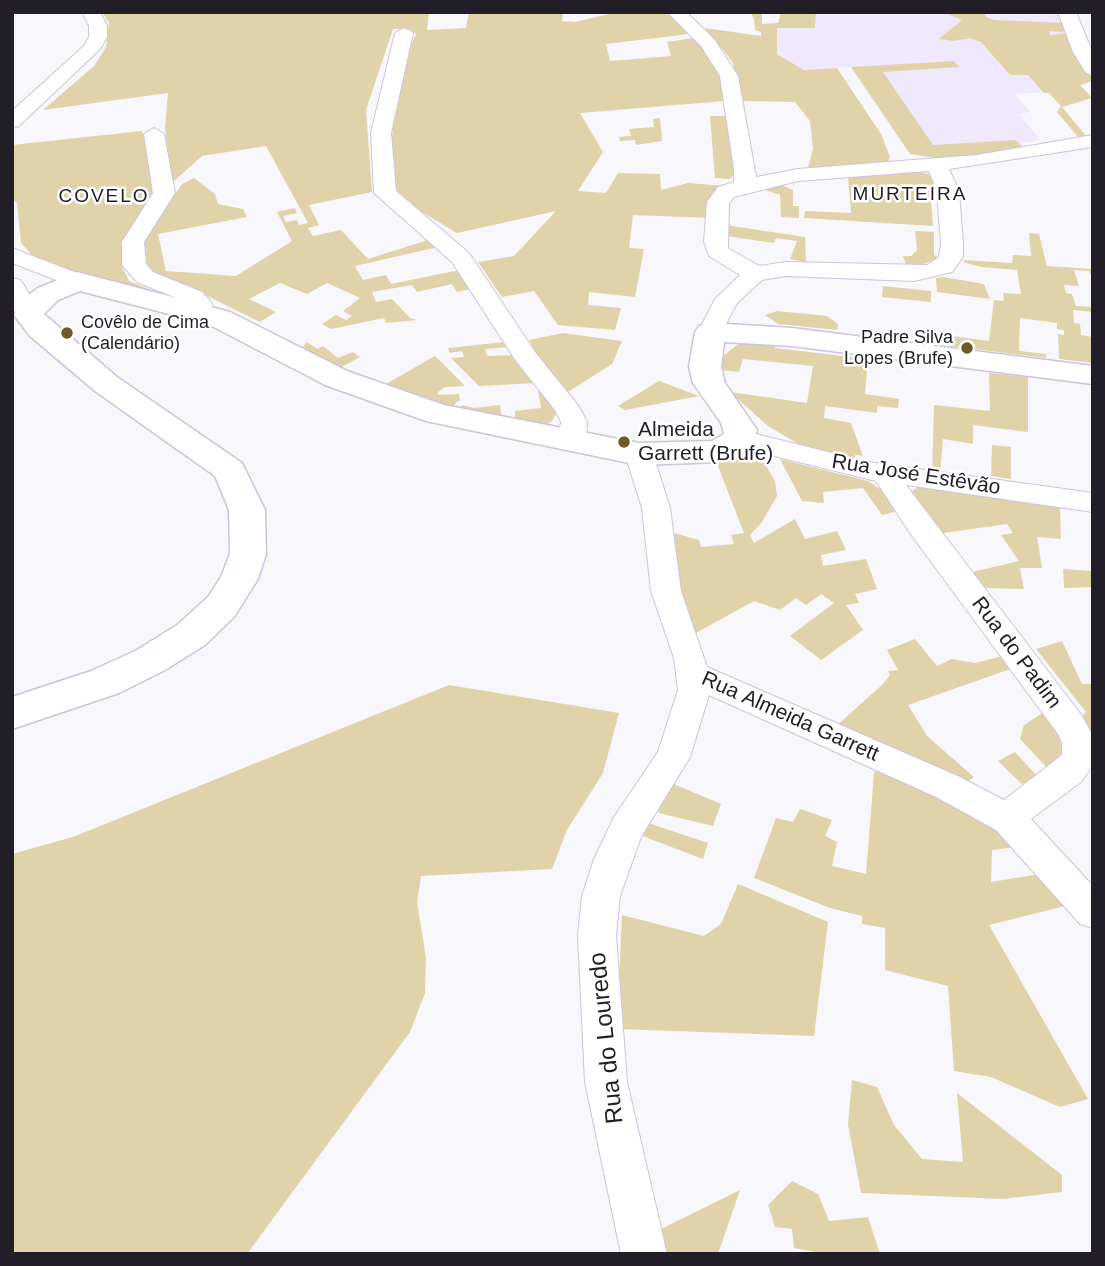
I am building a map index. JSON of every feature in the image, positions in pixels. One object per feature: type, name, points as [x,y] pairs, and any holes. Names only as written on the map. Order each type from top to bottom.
[{"type":"street","points":[[12,122],[91,49],[98,37],[98,26],[91,12]]},
{"type":"street","points":[[676,12],[708,43],[729,76],[741,142],[745,185]]},
{"type":"street","points":[[1067,12],[1082,52],[1093,69]]},
{"type":"street","points":[[404,33],[381,132],[385,193],[461,258],[525,356],[567,408],[574,422],[572,440]]},
{"type":"street","points":[[154,134],[164,193],[133,242],[134,265],[145,277],[194,297],[199,302],[202,313]]},
{"type":"street","points":[[755,274],[724,257],[715,242],[720,197],[745,185],[823,172],[937,165],[1091,143]]},
{"type":"street","points":[[12,255],[77,281],[202,313],[236,325],[331,376],[370,392],[456,419],[639,454],[719,452],[740,439],[741,430],[716,396],[705,367],[710,332],[727,299],[755,274],[786,269],[914,274],[932,272],[944,267],[951,257],[952,244],[948,191],[937,165]]},
{"type":"street","points":[[21,300],[36,303],[48,294],[77,281]]},
{"type":"street","points":[[12,713],[105,682],[151,660],[191,635],[221,607],[239,579],[249,543],[247,510],[230,471],[211,455],[106,384],[41,330],[21,300]]},
{"type":"street","points":[[710,332],[792,337],[1093,374]]},
{"type":"street","name":"Rua José Estêvão","points":[[740,439],[888,474],[1093,503]]},
{"type":"street","name":"Rua Almeida Garrett","points":[[639,454],[656,508],[666,590],[693,674],[947,787],[1009,821],[1093,912]]},
{"type":"street","name":"Rua do Padim","points":[[888,474],[892,487],[1070,725],[1079,742],[1079,758],[1069,772],[1019,808],[1009,821]]},
{"type":"street","name":"Rua do Louredo","points":[[644,1254],[606,1082],[600,1023],[598,926],[601,895],[612,859],[682,736],[691,706],[693,674]]},
{"type":"shaded area","points":[[102,12],[429,12],[427,30],[466,28],[469,12],[563,12],[562,21],[575,22],[617,12],[666,12],[689,34],[606,44],[610,61],[671,56],[667,42],[693,38],[712,59],[722,78],[725,101],[580,113],[603,152],[578,191],[606,193],[618,173],[660,174],[661,190],[688,183],[725,186],[709,198],[708,218],[633,215],[629,248],[644,249],[635,297],[589,292],[588,305],[621,308],[615,330],[558,325],[534,291],[502,297],[478,262],[514,256],[556,211],[457,233],[422,212],[397,191],[390,161],[396,92],[404,60],[416,34],[409,29],[393,29],[366,110],[372,192],[309,205],[319,225],[308,228],[313,236],[341,230],[368,259],[428,240],[438,247],[355,266],[363,280],[386,275],[391,284],[459,270],[471,289],[457,292],[452,284],[417,292],[412,285],[372,292],[376,302],[392,299],[410,318],[418,320],[386,323],[384,318],[331,329],[322,324],[336,315],[346,320],[352,316],[343,311],[360,298],[327,283],[307,294],[280,283],[249,299],[276,312],[260,322],[193,289],[150,274],[141,253],[145,236],[182,184],[194,178],[215,194],[218,204],[243,209],[247,217],[158,234],[166,271],[236,276],[292,241],[277,212],[295,208],[297,213],[283,216],[286,222],[297,220],[299,225],[308,223],[266,146],[202,156],[172,183],[165,128],[168,93],[43,110],[94,66],[106,47],[109,23]]},
{"type":"shaded area","points":[[750,12],[762,12],[762,24],[778,23],[781,12],[816,12],[815,28],[777,28],[777,54],[804,70],[837,68],[881,134],[890,157],[888,162],[808,168],[813,149],[810,121],[795,102],[743,101],[732,61],[705,28],[761,36],[761,32],[755,30]]},
{"type":"shaded area","points":[[816,12],[943,12],[963,20],[966,12],[1061,12],[1070,41],[1004,30],[1049,92],[1015,94],[1030,112],[1019,114],[1040,140],[1021,143],[1025,150],[910,154],[851,67],[804,70],[777,54],[776,28],[815,28]]},
{"type":"shaded area","points":[[943,12],[984,13],[986,17],[994,20],[1065,23],[1067,32],[1049,31],[1050,35],[1067,33],[1083,70],[1093,76],[1093,81],[1080,85],[1092,98],[1062,107],[1086,136],[1079,138],[1057,112],[1061,106],[1049,93],[1044,93],[1028,75],[1010,75],[981,42],[970,38],[954,41],[939,39],[962,20]]},
{"type":"shaded area","points":[[954,61],[959,67],[883,72],[933,145],[1016,140],[1025,150],[949,160],[910,154],[851,67]]},
{"type":"shaded area","points":[[710,116],[728,116],[737,170],[730,179],[715,178]]},
{"type":"shaded area","points":[[660,118],[662,141],[636,145],[635,140],[620,141],[619,137],[631,136],[629,129],[654,127],[653,119]]},
{"type":"shaded area","points":[[142,131],[157,183],[156,198],[122,240],[121,265],[129,281],[171,298],[76,274],[34,257],[21,243],[17,203],[12,199],[12,145]]},
{"type":"shaded area","points":[[916,171],[932,175],[935,186],[930,187],[933,226],[804,218],[805,211],[851,213],[848,176]]},
{"type":"shaded area","points":[[779,184],[793,190],[793,206],[799,206],[799,218],[781,217],[780,195],[759,188]]},
{"type":"shaded area","points":[[725,225],[805,237],[806,262],[790,259],[797,241],[776,238],[774,243],[725,236]]},
{"type":"shaded area","points":[[915,231],[934,232],[934,255],[939,258],[913,268],[906,264],[903,256],[911,256],[917,250]]},
{"type":"shaded area","points":[[1029,233],[1039,234],[1047,266],[1093,269],[1093,279],[1089,271],[1074,270],[1079,286],[1064,285],[1066,293],[1072,294],[1076,306],[1093,307],[1093,312],[1073,310],[1074,323],[1080,324],[1081,335],[1093,337],[1093,363],[1059,359],[1058,334],[1064,335],[1064,330],[1057,329],[1057,323],[1020,318],[1019,351],[1046,354],[1046,358],[950,346],[951,336],[989,341],[994,300],[1004,301],[1003,293],[1021,294],[1017,270],[981,267],[963,262],[964,260],[1012,263],[1013,255],[1031,256]]},
{"type":"shaded area","points":[[936,278],[984,284],[990,299],[937,292]]},
{"type":"shaded area","points":[[883,286],[931,291],[931,302],[882,297]]},
{"type":"shaded area","points":[[777,311],[827,316],[838,324],[837,330],[778,324],[765,315]]},
{"type":"shaded area","points":[[563,333],[622,341],[612,364],[568,392],[540,359],[529,340]]},
{"type":"shaded area","points":[[307,342],[317,349],[323,346],[338,358],[353,352],[360,357],[338,369],[303,347]]},
{"type":"shaded area","points":[[505,342],[508,347],[485,349],[487,356],[513,355],[537,383],[479,386],[451,358],[464,357],[462,351],[450,353],[448,348]]},
{"type":"shaded area","points":[[741,342],[776,342],[775,348],[868,359],[865,394],[899,399],[898,408],[877,406],[877,413],[825,406],[824,418],[851,423],[863,456],[855,455],[855,461],[805,448],[768,426],[730,392],[807,403],[813,366],[743,359],[739,372],[720,370],[723,356]]},
{"type":"shaded area","points":[[435,356],[465,386],[445,387],[438,395],[459,394],[460,401],[456,402],[453,409],[459,411],[462,405],[474,408],[500,405],[502,419],[458,413],[379,388]]},
{"type":"shaded area","points":[[989,373],[1028,377],[1028,432],[973,425],[973,444],[943,439],[940,474],[932,473],[934,405],[990,411]]},
{"type":"shaded area","points":[[659,381],[699,396],[625,410],[618,406]]},
{"type":"shaded area","points":[[542,388],[557,412],[552,421],[544,426],[515,420],[515,411],[541,408],[538,389]]},
{"type":"shaded area","points":[[992,445],[1011,447],[1011,479],[991,476]]},
{"type":"shaded area","points":[[762,459],[775,481],[777,496],[762,522],[750,535],[754,543],[795,519],[805,539],[837,531],[846,550],[821,555],[823,566],[866,559],[877,589],[855,594],[859,603],[846,605],[863,630],[821,660],[790,636],[834,603],[821,594],[806,605],[796,598],[780,610],[754,601],[694,634],[678,591],[674,533],[699,540],[701,547],[734,544],[731,535],[744,533],[716,461]]},
{"type":"shaded area","points":[[780,459],[868,481],[883,491],[899,511],[882,515],[863,488],[823,492],[824,503],[802,501]]},
{"type":"shaded area","points":[[920,486],[1060,505],[1061,539],[1037,537],[1042,568],[1020,568],[1024,589],[979,588],[968,573],[1019,561],[1001,535],[1013,533],[1007,524],[937,534],[913,499],[912,491]]},
{"type":"shaded area","points":[[1063,569],[1093,571],[1093,587],[1064,588]]},
{"type":"shaded area","points":[[915,639],[937,666],[952,659],[975,663],[1007,655],[1016,667],[908,705],[927,736],[974,777],[964,784],[834,728],[883,684],[890,675],[888,671],[898,670],[887,650]]},
{"type":"shaded area","points":[[1062,641],[1082,684],[1093,684],[1093,737],[1079,720],[1086,712],[1036,649]]},
{"type":"shaded area","points":[[449,685],[619,713],[603,773],[567,830],[552,869],[421,876],[417,902],[426,958],[425,993],[410,1032],[247,1254],[12,1254],[12,854],[73,837]]},
{"type":"shaded area","points":[[1047,710],[1060,731],[1061,753],[1050,771],[1020,739],[1024,725]]},
{"type":"shaded area","points":[[1015,752],[1038,777],[1022,784],[998,761]]},
{"type":"shaded area","points":[[878,765],[1002,829],[1017,847],[992,850],[991,882],[1040,874],[1069,905],[989,925],[1088,1099],[1060,1107],[991,1077],[954,1071],[948,986],[885,970],[885,928],[862,924],[862,916],[830,908],[754,878],[776,818],[793,822],[800,809],[832,820],[825,836],[837,842],[832,866],[866,874],[874,774]]},
{"type":"shaded area","points":[[669,782],[721,804],[713,826],[659,813],[655,802]]},
{"type":"shaded area","points":[[642,821],[708,843],[703,859],[645,837],[636,830]]},
{"type":"shaded area","points":[[738,884],[828,922],[814,1036],[617,1029],[622,915],[704,936],[721,924]]},
{"type":"shaded area","points":[[852,1080],[877,1087],[894,1125],[922,1159],[963,1162],[957,1093],[1062,1175],[1062,1192],[1003,1199],[861,1193],[848,1125]]},
{"type":"shaded area","points":[[792,1181],[818,1194],[829,1221],[868,1217],[880,1254],[827,1254],[794,1248],[792,1229],[775,1227],[768,1205]]},
{"type":"shaded area","points":[[740,1190],[718,1254],[661,1254],[657,1231]]},
{"type":"place","name":"Covêlo de Cima (Calendário)","points":[[67,333]]},
{"type":"place","name":"Padre Silva Lopes (Brufe)","points":[[967,348]]},
{"type":"place","name":"Almeida Garrett (Brufe)","points":[[624,442]]},
{"type":"district","name":"MURTEIRA","points":[[910,195]]},
{"type":"district","name":"COVELO","points":[[104,197]]}]
